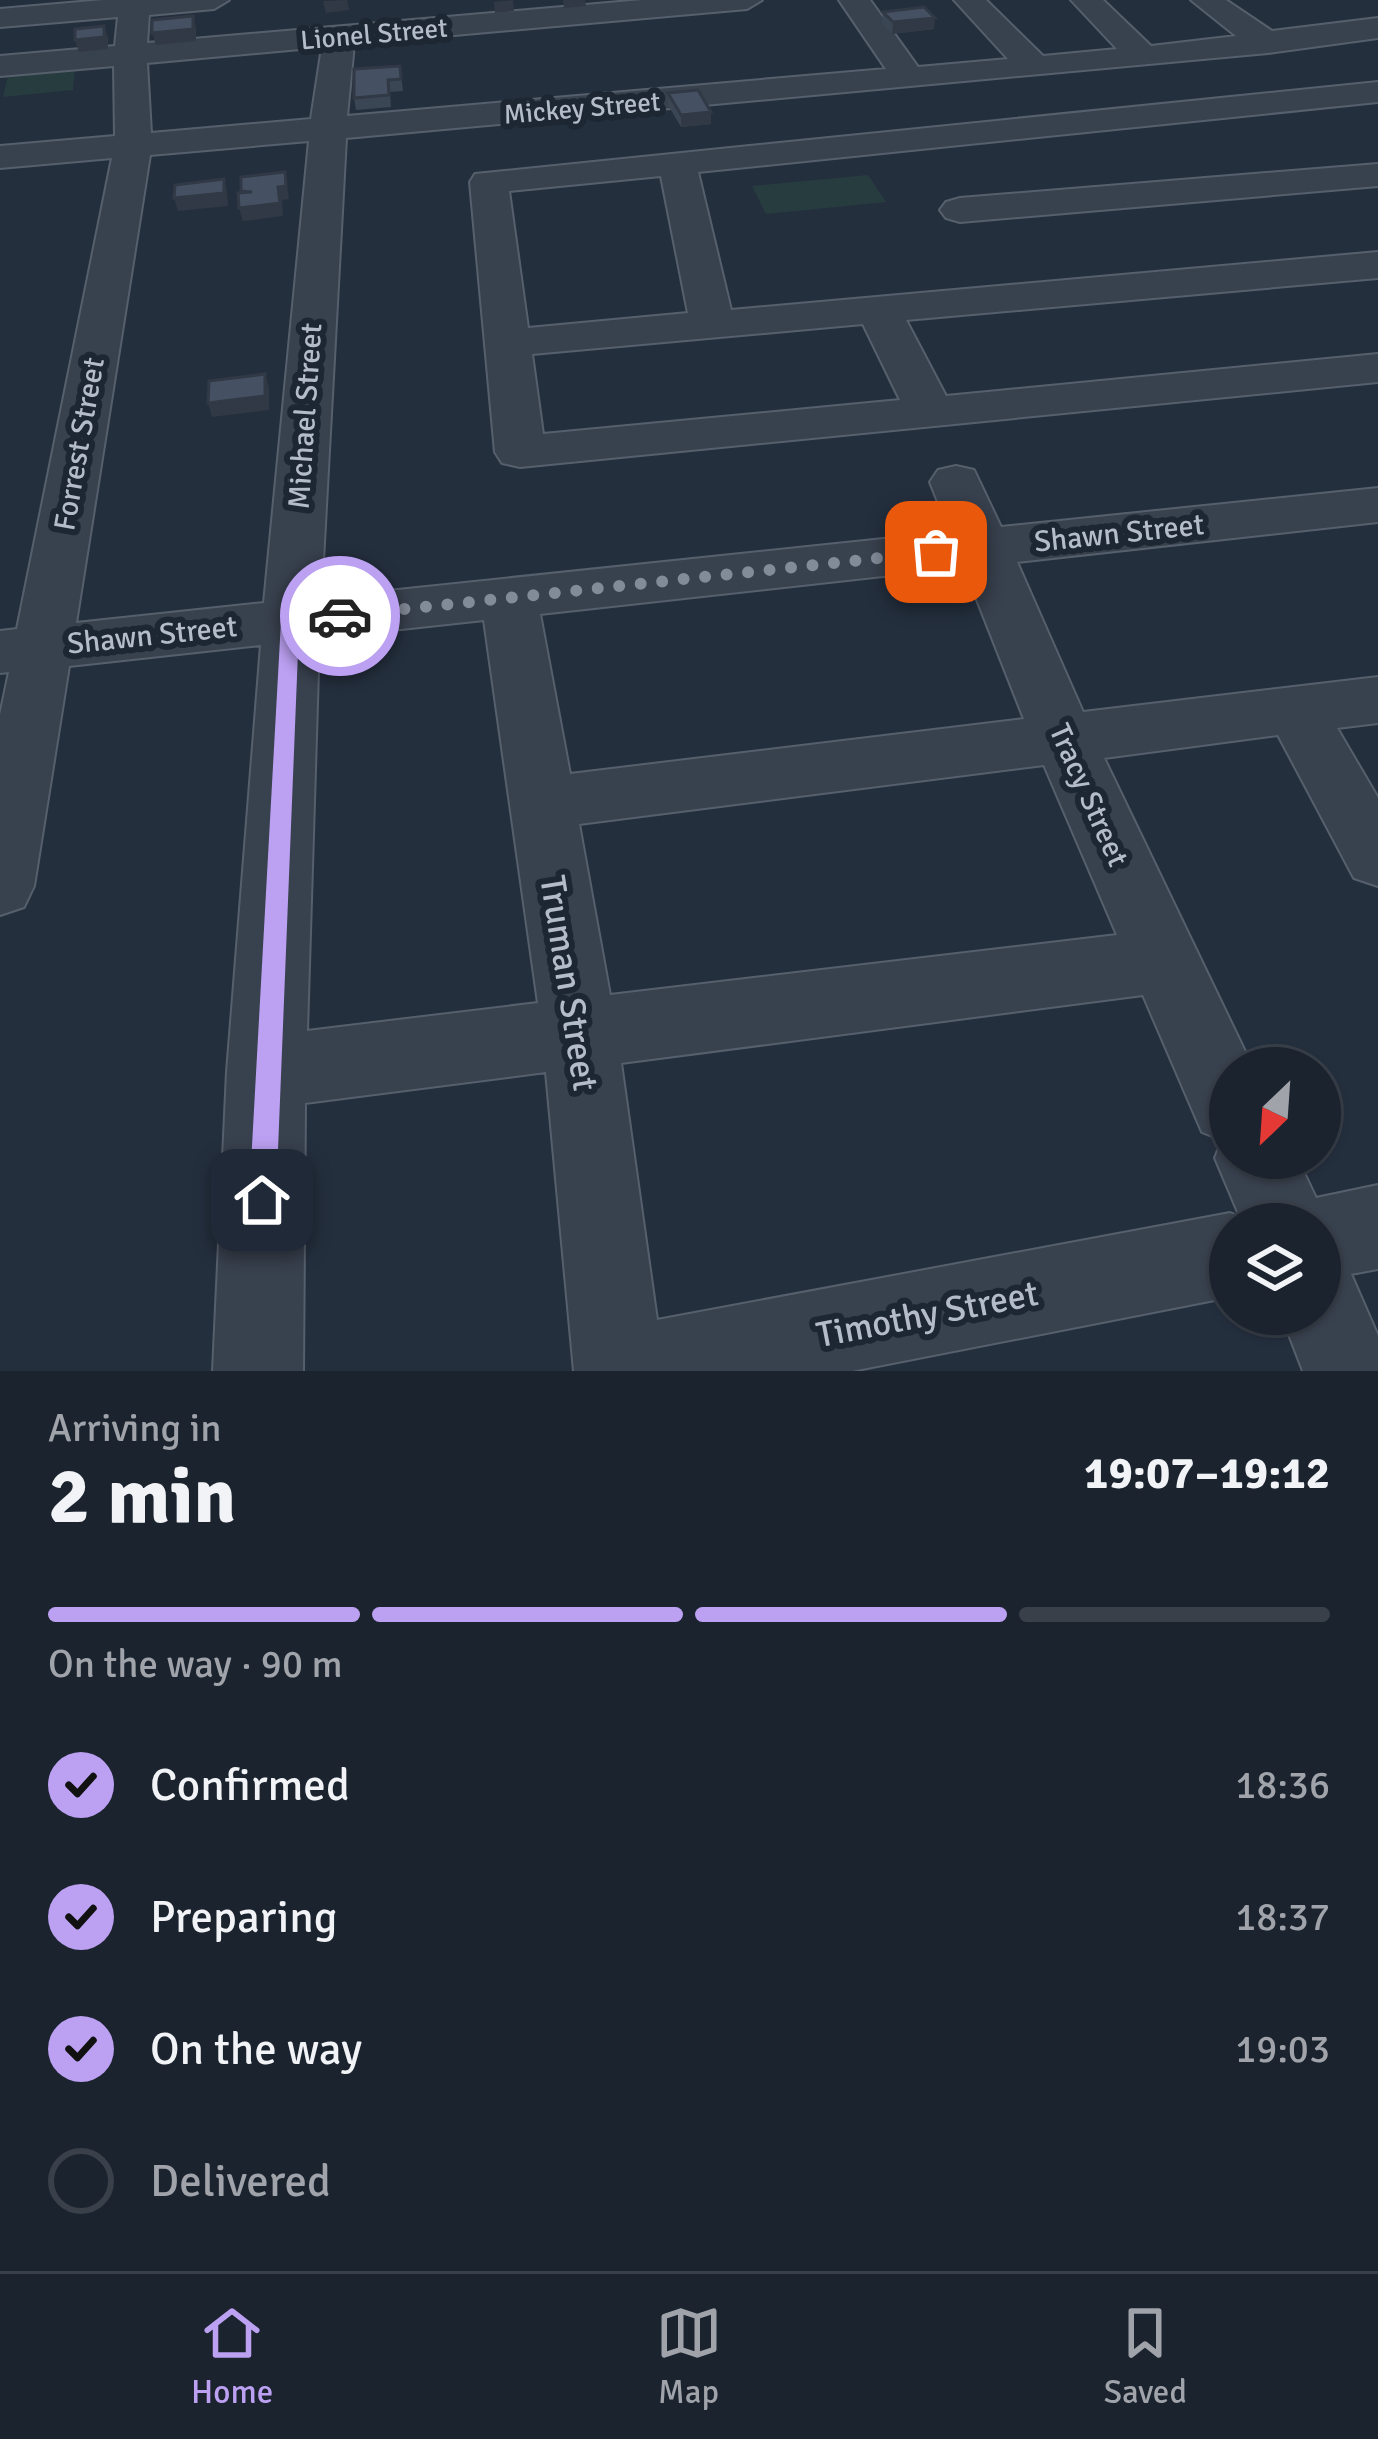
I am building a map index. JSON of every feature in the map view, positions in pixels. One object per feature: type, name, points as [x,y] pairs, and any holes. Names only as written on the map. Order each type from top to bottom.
[{"type":"street","points":[[0,19],[134,3],[214,0]]},
{"type":"street","points":[[854,0],[909,78]]},
{"type":"street","points":[[969,0],[1034,67]]},
{"type":"street","points":[[1086,0],[1143,57]]},
{"type":"street","points":[[1207,1],[1234,0]]},
{"type":"street","points":[[732,1],[748,46],[806,150]]},
{"type":"street","name":"Lionel Street","points":[[0,66],[732,1]]},
{"type":"street","points":[[1207,1],[1268,43]]},
{"type":"street","name":"Forrest Street","points":[[0,886],[21,649],[133,144],[130,55],[134,3]]},
{"type":"street","points":[[605,12],[634,103]]},
{"type":"street","points":[[444,121],[465,26]]},
{"type":"street","name":"Mickey Street","points":[[0,157],[1143,57],[1378,28]]},
{"type":"street","name":"Michael Street","points":[[258,1371],[265,1072],[290,621],[326,131],[339,38]]},
{"type":"street","points":[[1378,92],[489,182],[520,452],[1378,368]]},
{"type":"street","points":[[917,139],[995,268]]},
{"type":"street","points":[[677,164],[713,325]]},
{"type":"street","points":[[960,210],[1378,175]]},
{"type":"street","points":[[507,343],[878,310],[995,268],[1378,265]]},
{"type":"street","points":[[878,310],[930,411]]},
{"type":"street","name":"Tracy Street","points":[[956,482],[1062,736],[1209,1060]]},
{"type":"street","name":"Shawn Street","points":[[21,649],[1378,505]]},
{"type":"street","name":"Truman Street","points":[[509,597],[580,1034],[621,1371]]},
{"type":"street","points":[[542,803],[1378,700]]},
{"type":"street","points":[[1294,710],[1378,858]]},
{"type":"street","points":[[265,1072],[1163,962]]},
{"type":"street","points":[[1341,1234],[1378,1227]]},
{"type":"street","name":"Timothy Street","points":[[621,1371],[1209,1259]]},
{"type":"street","points":[[1333,1335],[1348,1371]]},
{"type":"green space","points":[[75,69],[73,90],[3,97],[8,76]]},
{"type":"green space","points":[[868,175],[886,202],[766,214],[752,186]]},
{"type":"building","points":[[924,7],[935,18],[893,22],[883,12]]},
{"type":"building","points":[[193,16],[193,29],[152,33],[152,20]]},
{"type":"building","points":[[104,26],[104,37],[75,40],[75,29]]},
{"type":"building","points":[[400,66],[401,79],[388,80],[389,95],[354,98],[354,69]]},
{"type":"building","points":[[698,90],[711,112],[681,115],[668,93]]},
{"type":"building","points":[[285,172],[286,186],[278,187],[280,203],[239,208],[238,193],[252,192],[241,191],[241,177]]},
{"type":"building","points":[[224,179],[224,193],[174,198],[175,185]]},
{"type":"building","points":[[265,374],[265,396],[208,403],[209,381]]},
{"type":"way so far","points":[[340,616],[936,552]]},
{"type":"route","points":[[262,1200],[290,621],[340,616]]}]
